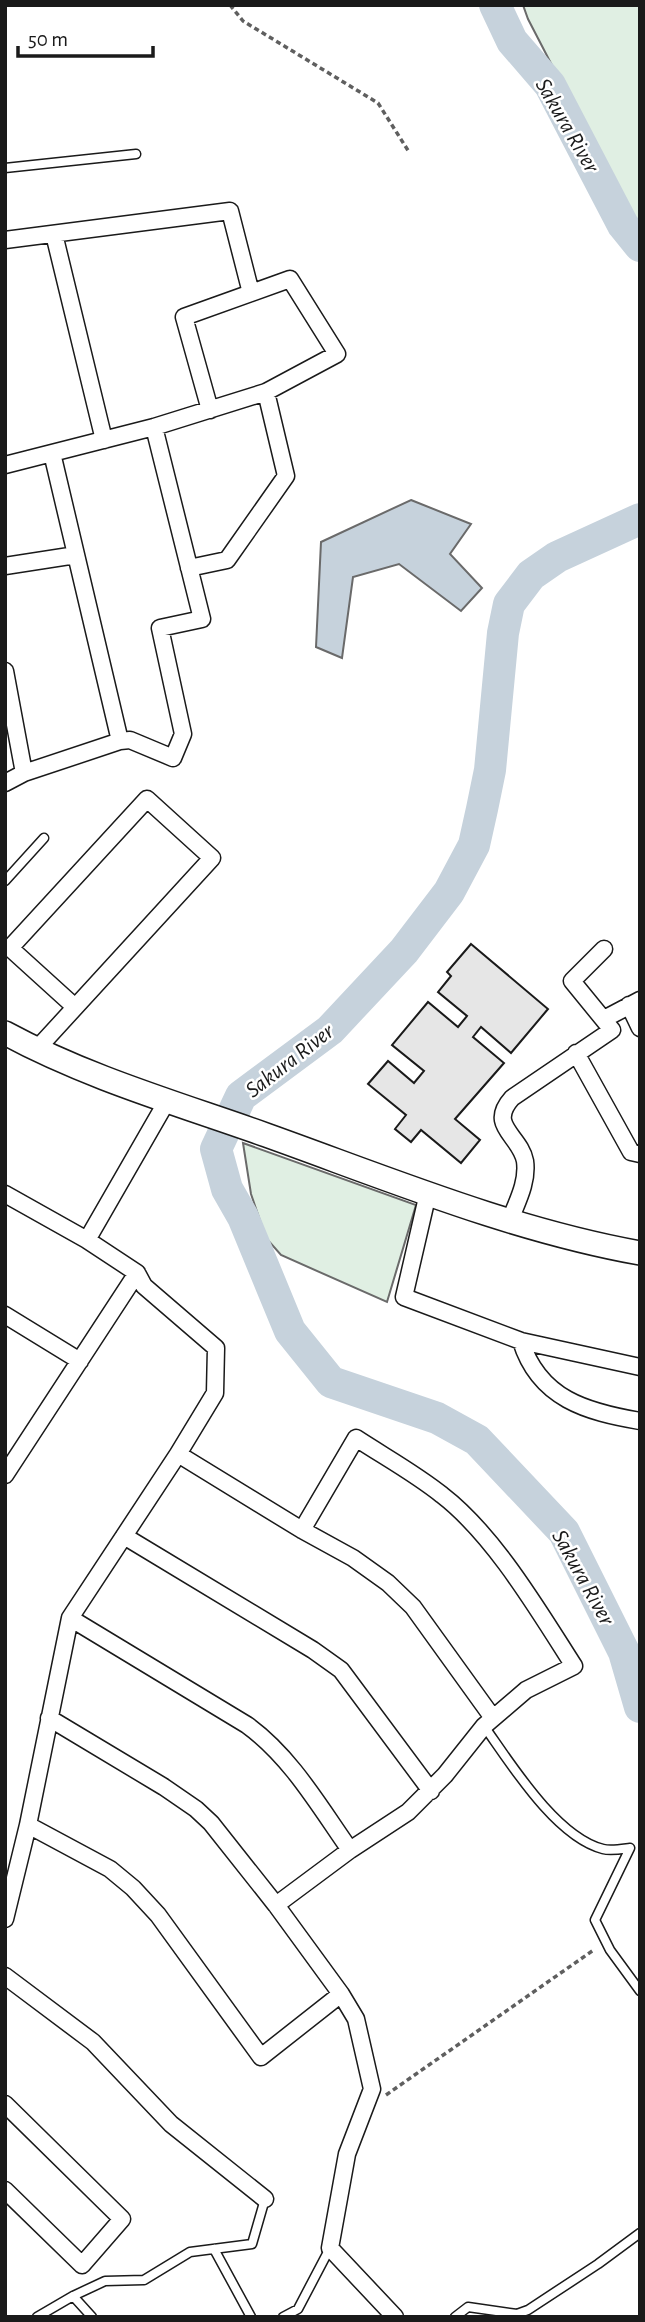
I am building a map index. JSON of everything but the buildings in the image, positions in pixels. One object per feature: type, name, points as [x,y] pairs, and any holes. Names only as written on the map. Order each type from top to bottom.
[{"type":"street","points":[[5,240],[230,211],[251,293]]},
{"type":"street","points":[[54,234],[104,440]]},
{"type":"street","points":[[6,462],[154,428],[210,410],[266,392],[337,354],[290,279],[184,317],[210,410]]},
{"type":"street","points":[[189,568],[227,560],[286,476],[266,392]]},
{"type":"street","points":[[5,783],[24,773],[120,741],[130,740],[173,758],[183,734],[160,628],[202,619],[154,428]]},
{"type":"street","points":[[52,453],[120,741]]},
{"type":"street","points":[[5,566],[76,555]]},
{"type":"street","points":[[5,671],[24,773]]},
{"type":"street","points":[[36,1049],[75,1007],[212,858],[147,799],[10,948],[75,1007]]},
{"type":"street","points":[[510,1220],[524,1183],[525,1162],[520,1149],[504,1126],[502,1116],[505,1106],[512,1098],[612,1030],[572,981],[604,949]]},
{"type":"street","points":[[604,1019],[635,1002],[640,1028]]},
{"type":"street","points":[[5,1033],[36,1049],[167,1101],[428,1194],[544,1232],[640,1254]]},
{"type":"street","points":[[576,1053],[631,1152],[640,1154]]},
{"type":"street","points":[[86,1240],[167,1101]]},
{"type":"street","points":[[5,1194],[138,1273],[144,1286],[216,1348],[215,1393],[71,1618],[28,1825],[5,1919]]},
{"type":"street","points":[[428,1194],[404,1297],[521,1341],[640,1367]]},
{"type":"street","points":[[5,1475],[12,1449],[80,1361],[138,1273]]},
{"type":"street","points":[[5,1315],[80,1361]]},
{"type":"street","points":[[521,1341],[526,1356],[538,1372],[552,1388],[577,1406],[605,1415],[640,1421]]},
{"type":"street","points":[[276,1905],[350,1850],[408,1812],[431,1791],[489,1722],[526,1690],[573,1666],[530,1597],[475,1526],[443,1495],[356,1438],[302,1530]]},
{"type":"street","points":[[178,1454],[353,1558],[388,1583],[413,1607],[489,1722]]},
{"type":"street","points":[[124,1536],[313,1650],[341,1670],[431,1791]]},
{"type":"street","points":[[71,1618],[247,1725],[267,1740],[285,1758],[350,1850]]},
{"type":"street","points":[[49,1718],[196,1809],[211,1823],[276,1905],[356,2019],[372,2089],[347,2154],[330,2248],[395,2317]]},
{"type":"street","points":[[28,1825],[110,1869],[133,1888],[158,1915],[261,2057],[341,1994]]},
{"type":"street","points":[[5,1976],[93,2042],[171,2124],[265,2199]]},
{"type":"street","points":[[5,2104],[122,2219],[82,2265],[5,2190]]},
{"type":"lane","points":[[5,168],[136,154]]},
{"type":"lane","points":[[5,881],[44,838]]},
{"type":"lane","points":[[489,1722],[518,1774],[549,1812],[578,1838],[604,1850],[630,1848],[595,1920],[606,1942],[640,1991]]},
{"type":"lane","points":[[37,2317],[105,2281],[144,2280],[190,2252],[252,2244],[265,2199]]},
{"type":"lane","points":[[455,2317],[468,2308],[517,2314],[528,2310],[640,2232]]},
{"type":"lane","points":[[283,2317],[298,2309],[330,2248]]},
{"type":"lane","points":[[214,2249],[251,2317]]},
{"type":"lane","points":[[73,2296],[92,2317]]},
{"type":"path","points":[[230,5],[243,21],[378,103],[409,152]]},
{"type":"path","points":[[367,2100],[386,2095],[606,1942]]},
{"type":"green space","points":[[523,5],[640,5],[640,229],[630,216]]},
{"type":"green space","points":[[243,1143],[416,1205],[387,1302],[281,1255],[266,1238],[251,1194]]},
{"type":"shaded area","points":[[411,500],[471,524],[450,554],[482,588],[461,611],[399,564],[353,577],[342,658],[316,647],[321,542]]},
{"type":"waterway","name":"Sakura River","points":[[495,5],[512,41],[550,85],[623,225],[640,246]]},
{"type":"waterway","name":"Sakura River","points":[[640,519],[557,557],[531,575],[509,604],[503,633],[490,770],[482,809],[474,845],[449,892],[404,951],[330,1030],[241,1096],[216,1149],[227,1189],[243,1217],[290,1331],[331,1382],[437,1418],[477,1440],[564,1532],[624,1652],[640,1707]]}]
